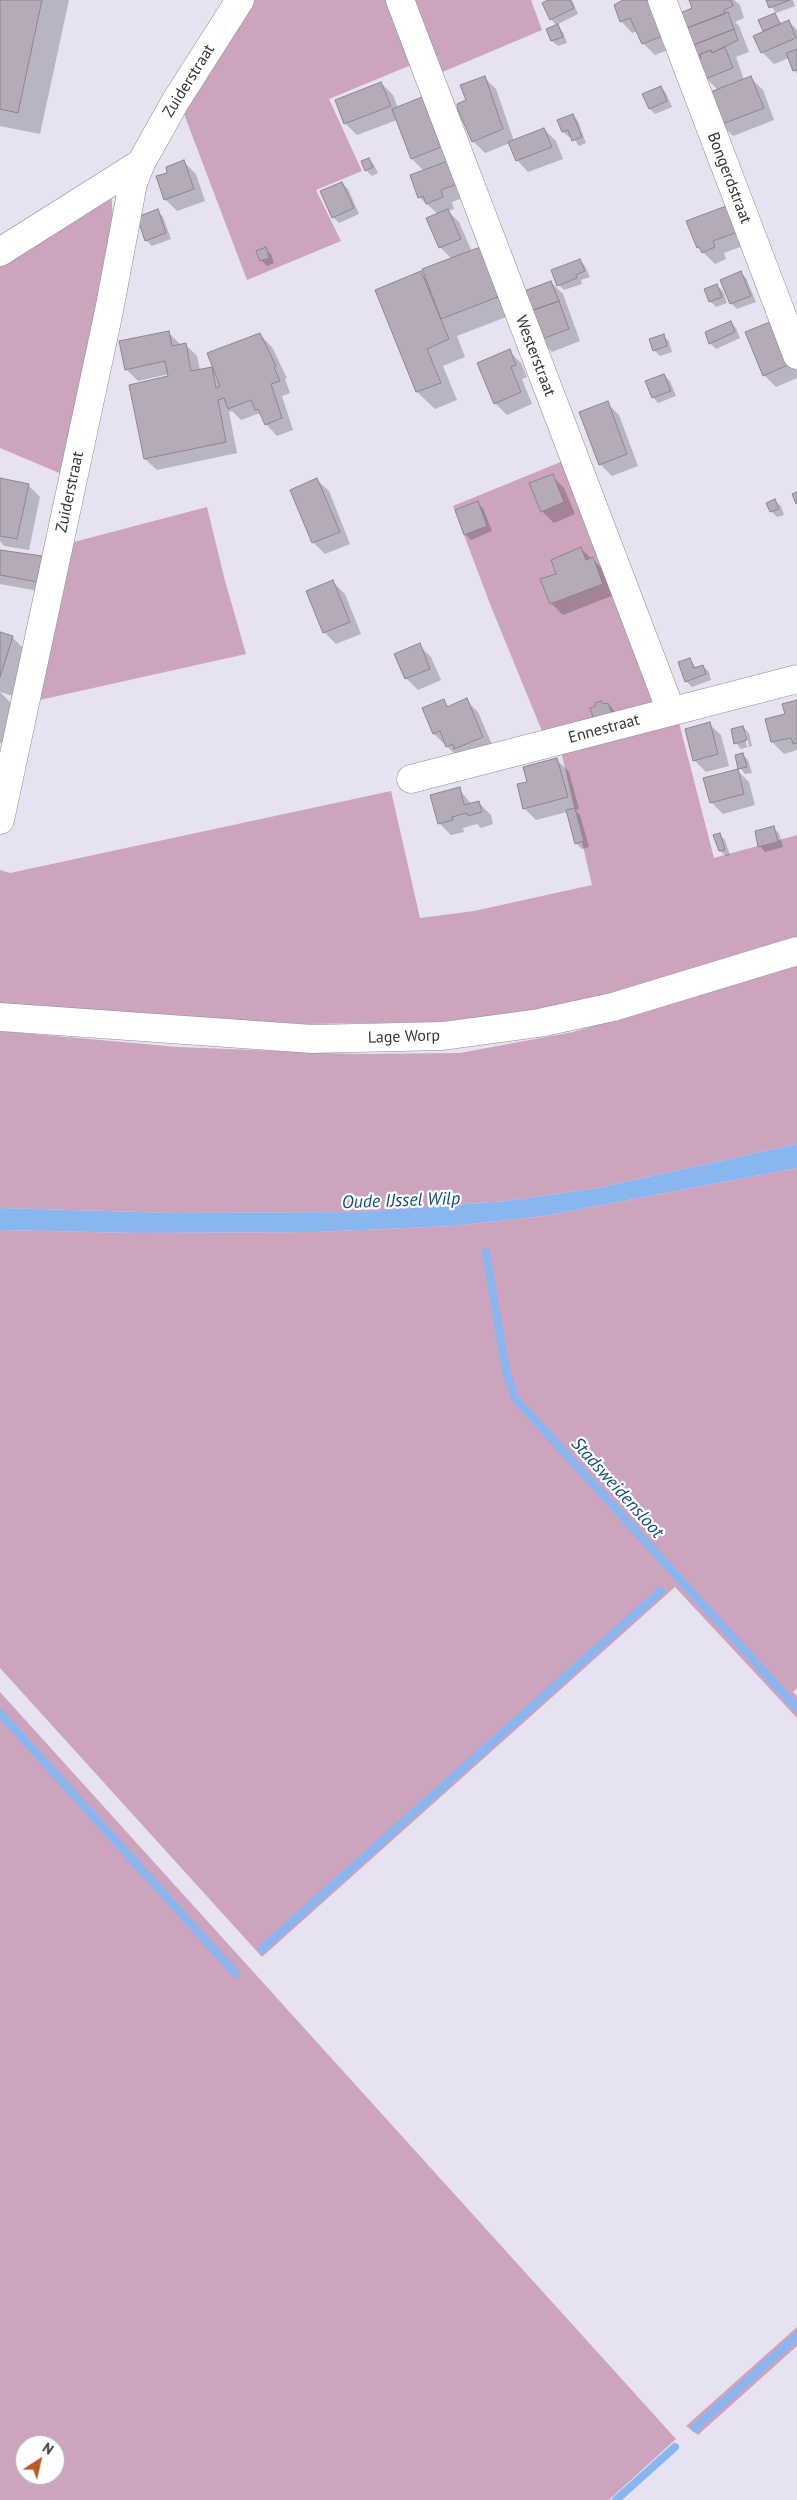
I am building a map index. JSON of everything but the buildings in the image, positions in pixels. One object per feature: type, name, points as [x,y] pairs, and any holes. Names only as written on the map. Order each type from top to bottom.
[{"type":"street","name":"Zuiderstraat","points":[[0,820],[108,311],[133,182],[141,163],[175,102],[240,0]]},
{"type":"street","name":"Westerstraat","points":[[400,0],[671,711]]},
{"type":"street","name":"Bongerdstraat","points":[[662,0],[797,355]]},
{"type":"street","name":"Zuiderstraat","points":[[0,252],[141,163]]},
{"type":"street","name":"Ennestraat","points":[[411,779],[797,679]]},
{"type":"street","name":"Lage Worp","points":[[0,1017],[312,1039],[443,1036],[538,1023],[613,1007],[797,951]]},
{"type":"shaded area","points":[[246,0],[386,0],[411,65],[329,99],[362,171],[316,190],[341,241],[247,280],[181,106]]},
{"type":"shaded area","points":[[404,0],[531,0],[542,30],[433,76]]},
{"type":"shaded area","points":[[111,191],[115,248],[69,477],[0,448],[0,261]]},
{"type":"shaded area","points":[[568,459],[657,696],[653,704],[544,736],[492,609],[453,506]]},
{"type":"shaded area","points":[[207,507],[224,577],[246,654],[35,701],[70,543]]},
{"type":"shaded area","points":[[677,715],[714,858],[797,835],[797,937],[631,993],[532,1012],[436,1022],[305,1024],[124,1017],[0,1005],[0,870],[10,873],[391,791],[420,918],[474,911],[592,885],[560,747]]},
{"type":"shaded area","points":[[797,966],[797,1144],[598,1188],[508,1201],[358,1212],[175,1213],[0,1208],[0,1031],[178,1047],[355,1054],[460,1053],[573,1032]]},
{"type":"shaded area","points":[[797,1168],[797,1688],[793,1692],[797,1696],[797,1718],[675,1587],[262,1957],[0,1668],[0,1230],[139,1233],[315,1232],[452,1226],[544,1216]]},
{"type":"shaded area","points":[[0,1692],[676,2439],[609,2500],[0,2500]]},
{"type":"shaded area","points":[[797,2327],[797,2346],[698,2435],[686,2426]]},
{"type":"water","points":[[797,1144],[797,1168],[544,1216],[452,1226],[315,1232],[139,1233],[0,1230],[0,1208],[175,1213],[358,1212],[508,1201],[598,1188]]},
{"type":"waterway","name":"Stadsweidensloot","points":[[486,1252],[506,1370],[515,1398],[797,1708]]},
{"type":"waterway","points":[[262,1949],[661,1591]]},
{"type":"waterway","points":[[0,1713],[236,1974]]},
{"type":"waterway","points":[[695,2428],[797,2336]]},
{"type":"waterway","points":[[616,2500],[675,2447]]},
{"type":"water label","name":"Oude IJssel Wilp","points":[[401,1201]]}]
